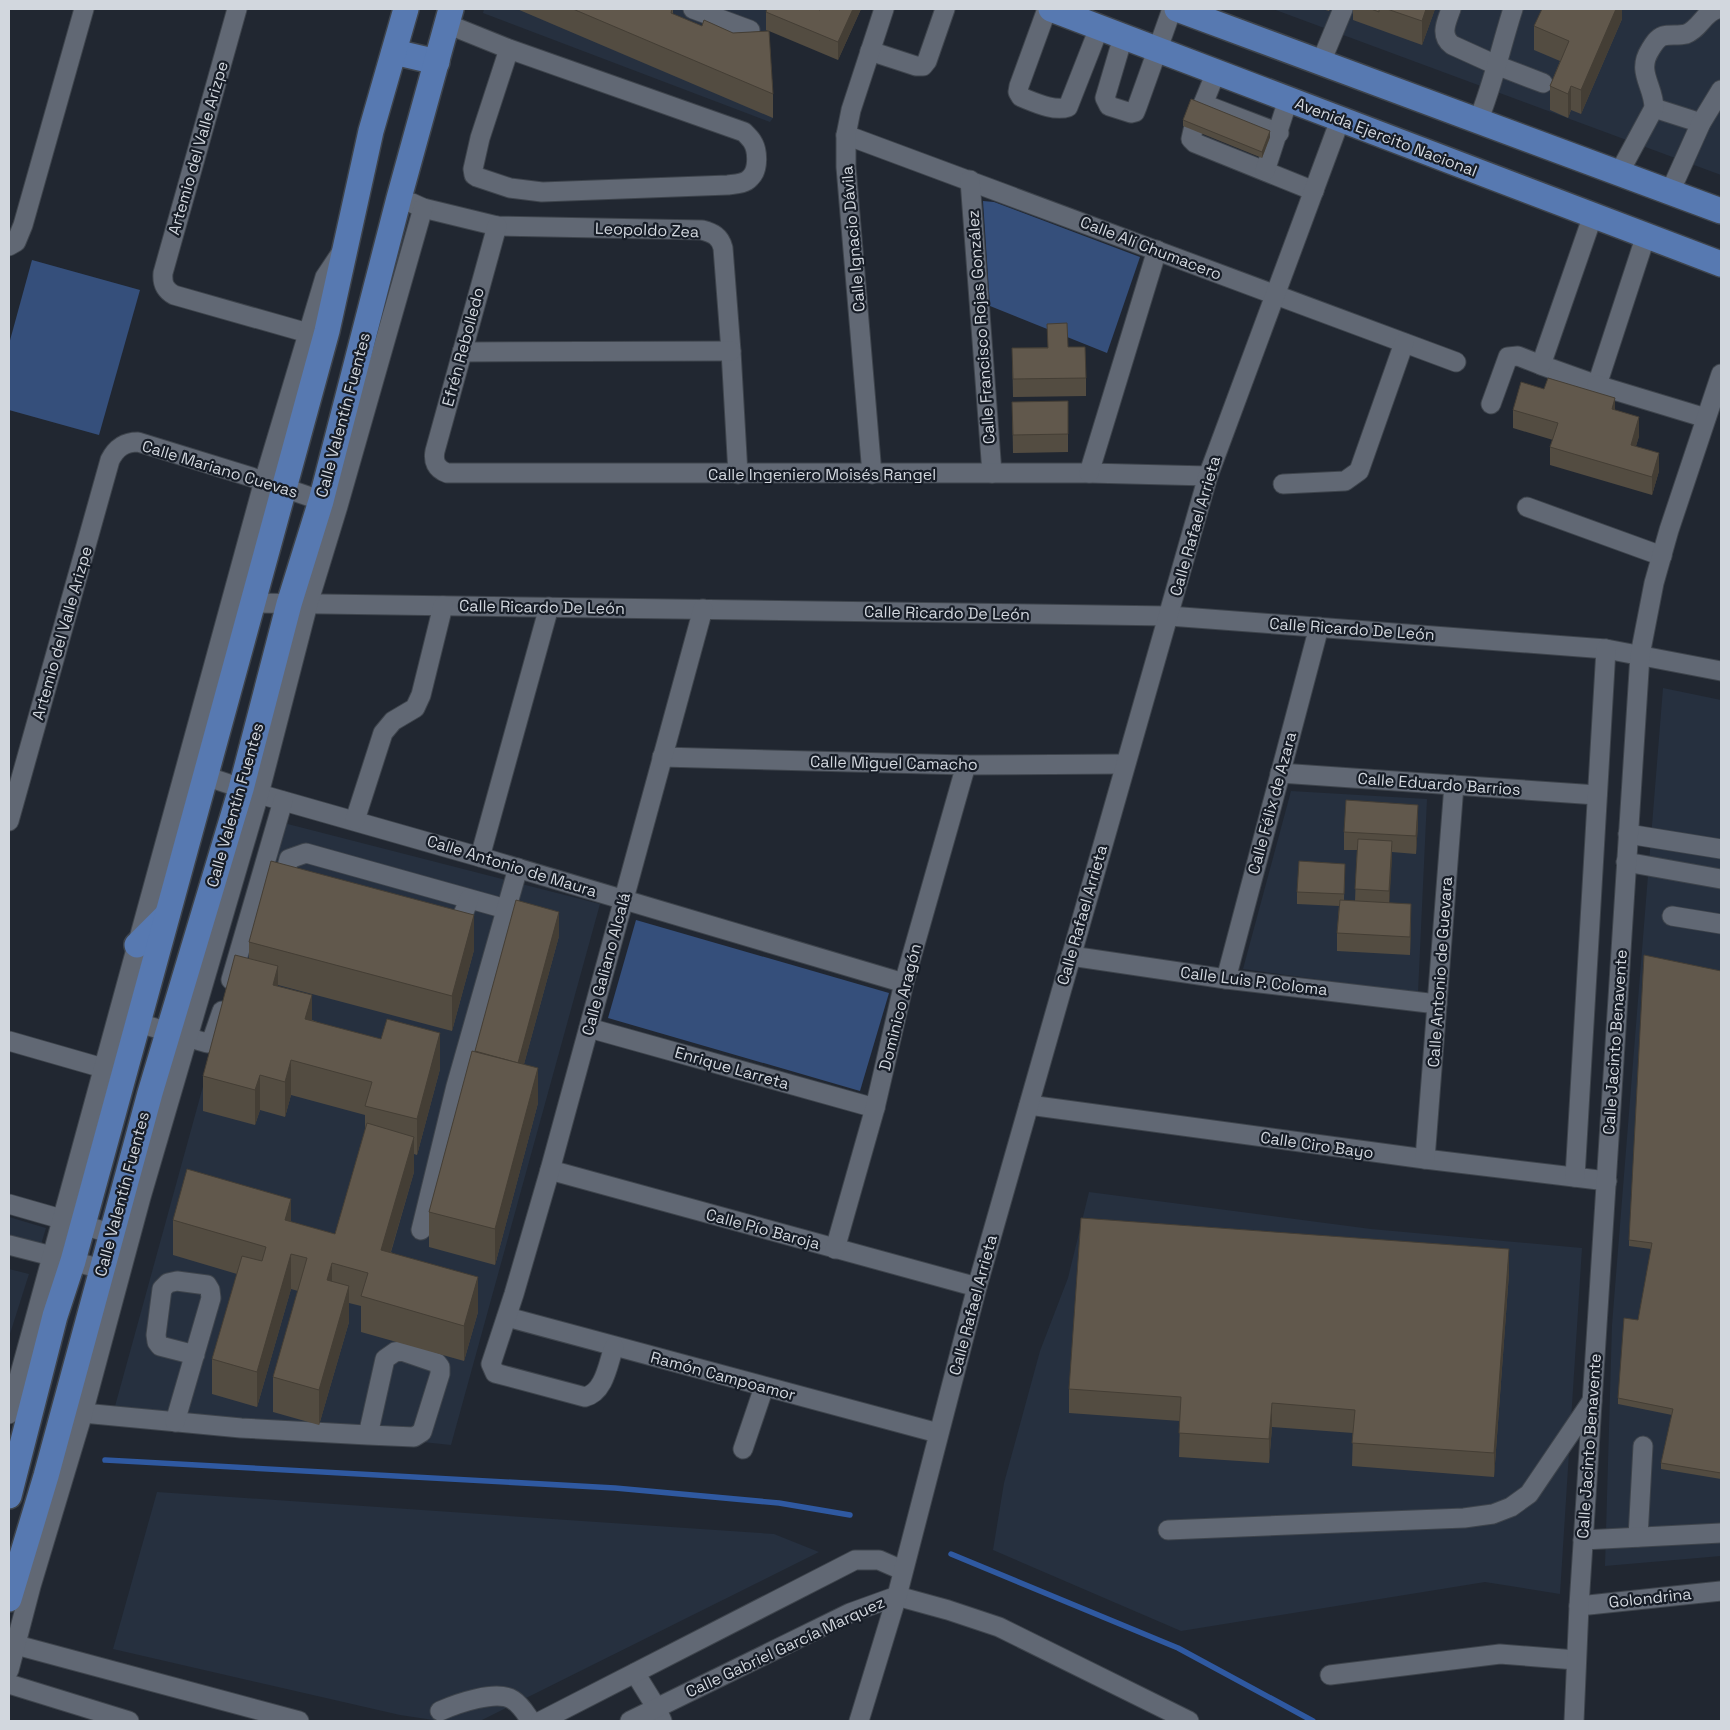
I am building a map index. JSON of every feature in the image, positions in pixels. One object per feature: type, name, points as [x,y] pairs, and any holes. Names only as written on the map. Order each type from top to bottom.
[{"type":"main road","name":"Calle Valentín Fuentes","points":[[9,1496],[16,1468],[17,1410],[55,1316],[62,1258],[138,1023],[252,603],[274,485],[327,331],[371,131],[406,9]]},
{"type":"main road","name":"Avenida Ejercito Nacional","points":[[1049,9],[1721,264]]},
{"type":"main road","points":[[1177,9],[1721,211]]},
{"type":"main road","name":"Calle Valentín Fuentes","points":[[16,1587],[29,1526],[56,1476],[74,1419],[111,1271],[250,791],[299,604],[329,503],[399,198],[449,16]]},
{"type":"main road","points":[[394,52],[437,62]]},
{"type":"main road","points":[[137,945],[168,913]]},
{"type":"street","points":[[9,246],[19,237],[24,225],[84,9]]},
{"type":"street","name":"Artemio del Valle Arizpe","points":[[238,9],[162,273],[164,287],[174,295],[308,333]]},
{"type":"street","points":[[693,9],[713,12],[750,30]]},
{"type":"street","name":"Calle Ignacio Dávila","points":[[872,474],[846,166],[846,135],[851,110],[884,9]]},
{"type":"street","points":[[870,51],[916,66],[923,66],[927,62],[945,9]]},
{"type":"street","points":[[1049,9],[1018,86],[1018,92],[1021,97],[1046,106],[1063,109],[1068,107],[1099,28]]},
{"type":"street","points":[[1123,37],[1105,98],[1109,106],[1132,113],[1135,112],[1172,9]]},
{"type":"street","points":[[1321,62],[1343,9]]},
{"type":"street","points":[[1451,9],[1444,33],[1447,41],[1452,45],[1544,83]]},
{"type":"street","points":[[1478,121],[1488,97],[1513,9]]},
{"type":"street","points":[[1619,173],[1654,108],[1654,99],[1644,69],[1645,57],[1652,45],[1661,37],[1685,34],[1695,29],[1711,10],[1718,9]]},
{"type":"street","points":[[449,16],[509,49],[744,132],[752,140],[756,149],[756,162],[750,180],[728,185],[542,192],[510,188],[477,177],[474,175],[473,169],[480,138],[509,49]]},
{"type":"street","points":[[1216,72],[1202,107],[1279,133]]},
{"type":"street","points":[[1670,192],[1701,123],[1721,90]]},
{"type":"street","points":[[1265,171],[1279,133],[1288,100]]},
{"type":"street","points":[[1654,108],[1701,123]]},
{"type":"street","name":"Calle Rafael Arrieta","points":[[859,1721],[897,1596],[902,1570],[977,1287],[1208,476],[1340,120]]},
{"type":"street","points":[[1193,130],[1191,139],[1195,143],[1229,150],[1265,171],[1314,191]]},
{"type":"street","name":"Calle Alí Chumacero","points":[[846,135],[1456,362]]},
{"type":"street","name":"Calle Francisco Rojas González","points":[[970,180],[992,474]]},
{"type":"street","name":"Leopoldo Zea","points":[[399,198],[423,208],[497,226],[702,230],[715,234],[722,242],[723,248],[738,474]]},
{"type":"street","points":[[329,503],[423,208]]},
{"type":"street","points":[[1541,365],[1594,215]]},
{"type":"street","name":"Efrén Rebolledo","points":[[438,468],[435,463],[435,451],[497,226]]},
{"type":"street","points":[[1597,385],[1646,235]]},
{"type":"street","points":[[73,1222],[103,1068],[137,945],[274,485],[308,333],[325,277],[346,246]]},
{"type":"street","points":[[1089,473],[1157,250]]},
{"type":"street","points":[[1283,484],[1345,481],[1359,471],[1404,343]]},
{"type":"street","points":[[462,352],[731,352]]},
{"type":"street","points":[[1490,404],[1508,357],[1518,356],[1597,385],[1706,418]]},
{"type":"street","name":"Calle Jacinto Benavente","points":[[1574,1721],[1583,1540],[1640,655],[1654,583],[1721,374]]},
{"type":"street","name":"Calle Mariano Cuevas","points":[[119,446],[138,442],[329,503]]},
{"type":"street","name":"Artemio del Valle Arizpe","points":[[9,821],[110,460],[119,446]]},
{"type":"street","name":"Calle Ingeniero Moisés Rangel","points":[[438,468],[450,474],[1089,473],[1208,476]]},
{"type":"street","points":[[1527,507],[1662,556]]},
{"type":"street","name":"Calle Ricardo De León","points":[[252,603],[1169,616],[1606,649],[1721,671]]},
{"type":"street","points":[[354,820],[382,733],[393,721],[415,708],[421,695],[443,606]]},
{"type":"street","points":[[480,856],[549,607]]},
{"type":"street","name":"Calle Galiano Alcalá","points":[[614,1346],[600,1387],[594,1393],[585,1397],[495,1373],[491,1364],[507,1317],[550,1170],[703,609]]},
{"type":"street","name":"Calle Félix de Azara","points":[[1226,979],[1319,627]]},
{"type":"street","points":[[1574,1177],[1606,649]]},
{"type":"street","name":"Calle Miguel Camacho","points":[[662,757],[966,765],[1125,764]]},
{"type":"street","name":"Dominico Aragón","points":[[835,1249],[875,1108],[904,983],[966,765]]},
{"type":"street","name":"Calle Eduardo Barrios","points":[[1280,773],[1597,794]]},
{"type":"street","name":"Calle Antonio de Maura","points":[[205,776],[283,801],[480,856],[904,983]]},
{"type":"street","name":"Calle Antonio de Guevara","points":[[1425,1159],[1454,785]]},
{"type":"street","points":[[138,1023],[207,1043],[213,1037],[283,801]]},
{"type":"street","points":[[1628,834],[1721,849]]},
{"type":"street","points":[[308,892],[290,886],[286,882],[285,877],[289,859],[306,853],[506,909]]},
{"type":"street","points":[[1626,862],[1721,878]]},
{"type":"street","points":[[421,1230],[456,1086],[518,868]]},
{"type":"street","points":[[426,925],[446,929],[455,925],[462,916],[469,899]]},
{"type":"street","points":[[1672,916],[1721,924]]},
{"type":"street","name":"Calle Luis P. Coloma","points":[[1071,956],[1226,979],[1437,1004]]},
{"type":"street","name":"Enrique Larreta","points":[[589,1028],[875,1108]]},
{"type":"street","points":[[9,1041],[103,1068]]},
{"type":"street","name":"Calle Ciro Bayo","points":[[1029,1105],[1606,1182]]},
{"type":"street","name":"Calle Pío Baroja","points":[[550,1170],[977,1287]]},
{"type":"street","points":[[9,1204],[121,1236]]},
{"type":"street","points":[[9,1245],[111,1271]]},
{"type":"street","name":"Ramón Campoamor","points":[[507,1317],[938,1434]]},
{"type":"street","points":[[74,1419],[175,1422],[241,1428],[368,1435],[414,1437],[422,1432],[440,1374],[440,1367],[437,1363],[402,1350],[395,1352],[385,1359],[368,1435]]},
{"type":"street","points":[[175,1422],[195,1355]]},
{"type":"street","points":[[743,1449],[764,1387]]},
{"type":"street","points":[[1168,1530],[1464,1518],[1493,1514],[1511,1507],[1529,1494],[1592,1400]]},
{"type":"street","points":[[1638,1537],[1643,1446]]},
{"type":"street","points":[[1583,1540],[1721,1533]]},
{"type":"street","points":[[541,1721],[855,1560],[879,1560],[902,1570]]},
{"type":"street","points":[[9,1670],[16,1587]]},
{"type":"street","name":"Golondrina","points":[[1579,1606],[1721,1591]]},
{"type":"street","name":"Calle Gabriel García Marquez","points":[[630,1721],[659,1714],[850,1613],[897,1596],[999,1627],[1189,1721]]},
{"type":"street","points":[[12,1644],[299,1721]]},
{"type":"street","points":[[1330,1675],[1500,1654],[1576,1660]]},
{"type":"street","points":[[635,1673],[659,1714]]},
{"type":"street","points":[[9,1684],[129,1721]]},
{"type":"street","points":[[440,1711],[451,1706],[497,1696],[513,1699],[531,1721]]},
{"type":"shaded area","points":[[484,9],[766,9],[773,118],[770,122],[483,13]]},
{"type":"shaded area","points":[[1273,9],[1721,9],[1721,175]]},
{"type":"shaded area","points":[[983,201],[994,202],[1140,257],[1107,353],[990,306]]},
{"type":"shaded area","points":[[32,260],[140,290],[99,435],[9,410],[9,344]]},
{"type":"shaded area","points":[[1663,688],[1721,700],[1721,1556],[1605,1566],[1612,1325]]},
{"type":"shaded area","points":[[1291,791],[1427,799],[1418,993],[1243,969]]},
{"type":"shaded area","points":[[276,821],[600,904],[451,1445],[114,1410]]},
{"type":"shaded area","points":[[636,920],[889,993],[860,1091],[608,1018]]},
{"type":"shaded area","points":[[1089,1192],[1371,1229],[1582,1248],[1560,1594],[1485,1582],[1181,1631],[993,1550],[1004,1483],[1040,1351],[1068,1278]]},
{"type":"shaded area","points":[[9,1217],[46,1228],[40,1248],[9,1239]]},
{"type":"shaded area","points":[[9,1269],[29,1274],[9,1337]]},
{"type":"shaded area","points":[[157,1492],[774,1534],[819,1552],[480,1721],[440,1721],[400,1715],[113,1649]]},
{"type":"building","points":[[573,9],[672,9],[671,13],[702,26],[704,20],[733,33],[769,31],[773,94]]},
{"type":"building","points":[[767,9],[853,9],[838,42],[766,12]]},
{"type":"building","points":[[1387,9],[1426,9],[1422,21]]},
{"type":"building","points":[[1542,9],[1616,9],[1581,90],[1571,86],[1568,94],[1550,86],[1569,41],[1534,26]]},
{"type":"building","points":[[1191,99],[1270,131],[1262,152],[1183,120]]},
{"type":"building","points":[[1067,323],[1068,347],[1085,347],[1086,378],[1013,379],[1012,348],[1048,348],[1047,324]]},
{"type":"building","points":[[1548,378],[1615,398],[1612,409],[1639,417],[1631,445],[1659,453],[1652,477],[1550,447],[1558,423],[1513,410],[1521,382],[1544,389]]},
{"type":"building","points":[[1068,401],[1068,434],[1013,435],[1012,402]]},
{"type":"building","points":[[1346,800],[1418,805],[1416,836],[1344,832]]},
{"type":"building","points":[[1358,839],[1392,841],[1389,891],[1355,889]]},
{"type":"building","points":[[271,861],[474,915],[452,996],[249,942]]},
{"type":"building","points":[[1299,861],[1345,864],[1344,894],[1297,892]]},
{"type":"building","points":[[516,900],[559,912],[518,1063],[475,1051]]},
{"type":"building","points":[[1340,900],[1411,904],[1410,937],[1337,933]]},
{"type":"building","points":[[235,955],[278,966],[273,985],[312,995],[305,1019],[381,1039],[387,1019],[440,1033],[417,1119],[365,1106],[372,1082],[291,1060],[285,1082],[260,1075],[255,1090],[203,1076]]},
{"type":"building","points":[[1644,955],[1721,971],[1721,1473],[1661,1463],[1673,1409],[1618,1398],[1624,1318],[1638,1320],[1652,1243],[1629,1240]]},
{"type":"building","points":[[472,1051],[538,1068],[495,1229],[429,1212]]},
{"type":"building","points":[[367,1123],[414,1137],[381,1250],[478,1277],[464,1326],[361,1296],[368,1273],[332,1263],[327,1280],[349,1286],[319,1390],[273,1377],[307,1258],[291,1254],[257,1372],[212,1359],[242,1256],[262,1261],[266,1247],[173,1220],[187,1169],[291,1199],[285,1220],[335,1234]]},
{"type":"building","points":[[1081,1218],[1509,1249],[1494,1453],[1352,1443],[1355,1410],[1272,1403],[1269,1439],[1179,1433],[1181,1397],[1069,1389]]},
{"type":"waterway","points":[[105,1460],[615,1488],[779,1503],[850,1515]]},
{"type":"waterway","points":[[951,1554],[1178,1648],[1313,1721]]}]
